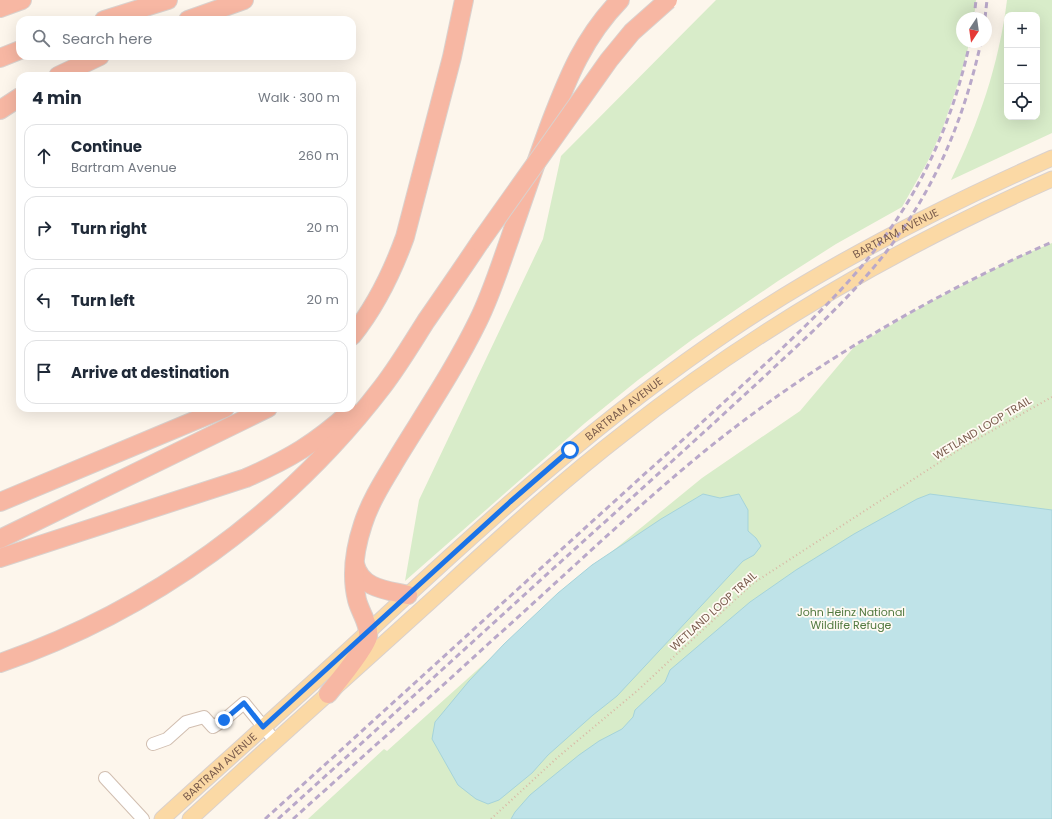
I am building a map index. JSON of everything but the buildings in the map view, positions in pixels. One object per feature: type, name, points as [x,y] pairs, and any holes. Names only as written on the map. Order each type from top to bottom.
[{"type":"highway","points":[[0,8],[22,0]]},
{"type":"highway","points":[[117,16],[168,0]]},
{"type":"highway","points":[[199,16],[244,0]]},
{"type":"highway","points":[[328,694],[366,641],[368,632],[356,593],[355,564],[360,532],[372,502],[465,347],[484,308],[497,276],[539,153],[569,74],[595,30],[620,0]]},
{"type":"highway","points":[[0,662],[76,632],[123,608],[188,568],[240,530],[280,498],[333,445],[383,386],[408,352],[425,322],[480,242],[609,60],[636,28],[668,0]]},
{"type":"highway","points":[[356,330],[377,300],[395,264],[409,223],[452,57],[464,2]]},
{"type":"highway","points":[[0,58],[16,52]]},
{"type":"highway","points":[[66,72],[92,60]]},
{"type":"highway","points":[[0,110],[16,100]]},
{"type":"highway","points":[[356,318],[373,294],[389,260],[422,169]]},
{"type":"highway","points":[[356,406],[363,400],[402,349],[425,322]]},
{"type":"highway","points":[[0,502],[215,412]]},
{"type":"highway","points":[[0,539],[260,412]]},
{"type":"highway","points":[[0,558],[246,478],[289,458],[327,432],[350,412]]},
{"type":"highway","points":[[355,564],[357,571],[364,581],[380,588],[408,595]]},
{"type":"main road","name":"BARTRAM AVENUE","points":[[162,819],[510,502],[582,441],[655,384],[733,329],[815,276],[962,199],[1052,158]]},
{"type":"main road","name":"BARTRAM AVENUE","points":[[190,819],[535,506],[625,431],[690,383],[756,338],[821,297],[887,259],[984,209],[1052,179]]},
{"type":"lane","points":[[153,744],[167,739],[186,722],[204,717],[213,727],[244,703],[275,741]]},
{"type":"lane","points":[[105,778],[143,819]]},
{"type":"path","name":"WETLAND LOOP TRAIL","points":[[491,819],[558,757],[637,691],[752,584],[963,447],[1052,397]]},
{"type":"green space","points":[[716,0],[976,0],[975,12],[956,12],[956,48],[968,48],[959,81],[942,130],[928,161],[902,207],[836,244],[778,281],[693,339],[638,380],[585,423],[405,581],[419,500],[543,239],[561,156]]},
{"type":"green space","points":[[1007,0],[1052,0],[1052,133],[951,180],[979,115],[999,47],[1004,18],[1004,120],[1040,120],[1040,12],[1005,12]]},
{"type":"green space","name":"John Heinz National Wildlife Refuge","points":[[1052,243],[1052,819],[308,819],[384,749],[387,751],[582,576],[702,478],[800,411],[854,347],[930,302],[1018,257]]},
{"type":"water","points":[[703,494],[720,498],[739,494],[748,510],[748,531],[756,538],[761,546],[754,555],[743,561],[617,696],[593,715],[548,755],[532,773],[499,800],[488,804],[476,799],[458,785],[432,739],[435,722],[469,681],[504,644],[558,593],[592,565],[661,519]]},
{"type":"water","points":[[930,494],[1052,510],[1052,819],[511,819],[515,812],[530,795],[579,755],[599,741],[622,729],[633,717],[635,710],[665,682],[670,670],[750,602],[796,570],[854,534],[917,499]]},
{"type":"railway","points":[[975,12],[976,0]]},
{"type":"railway","points":[[986,12],[987,0]]},
{"type":"railway","points":[[265,819],[729,398],[806,325],[849,281],[876,249],[903,210],[928,165],[939,142],[957,93],[969,48]]},
{"type":"railway","points":[[278,819],[730,408],[812,332],[859,284],[887,251],[915,211],[940,165],[960,117],[980,48]]},
{"type":"railway","points":[[293,819],[439,689],[650,497],[746,419],[829,362],[916,309],[961,285],[1052,242]]},
{"type":"route","points":[[224,720],[244,703],[263,727],[510,502],[570,450]]}]
